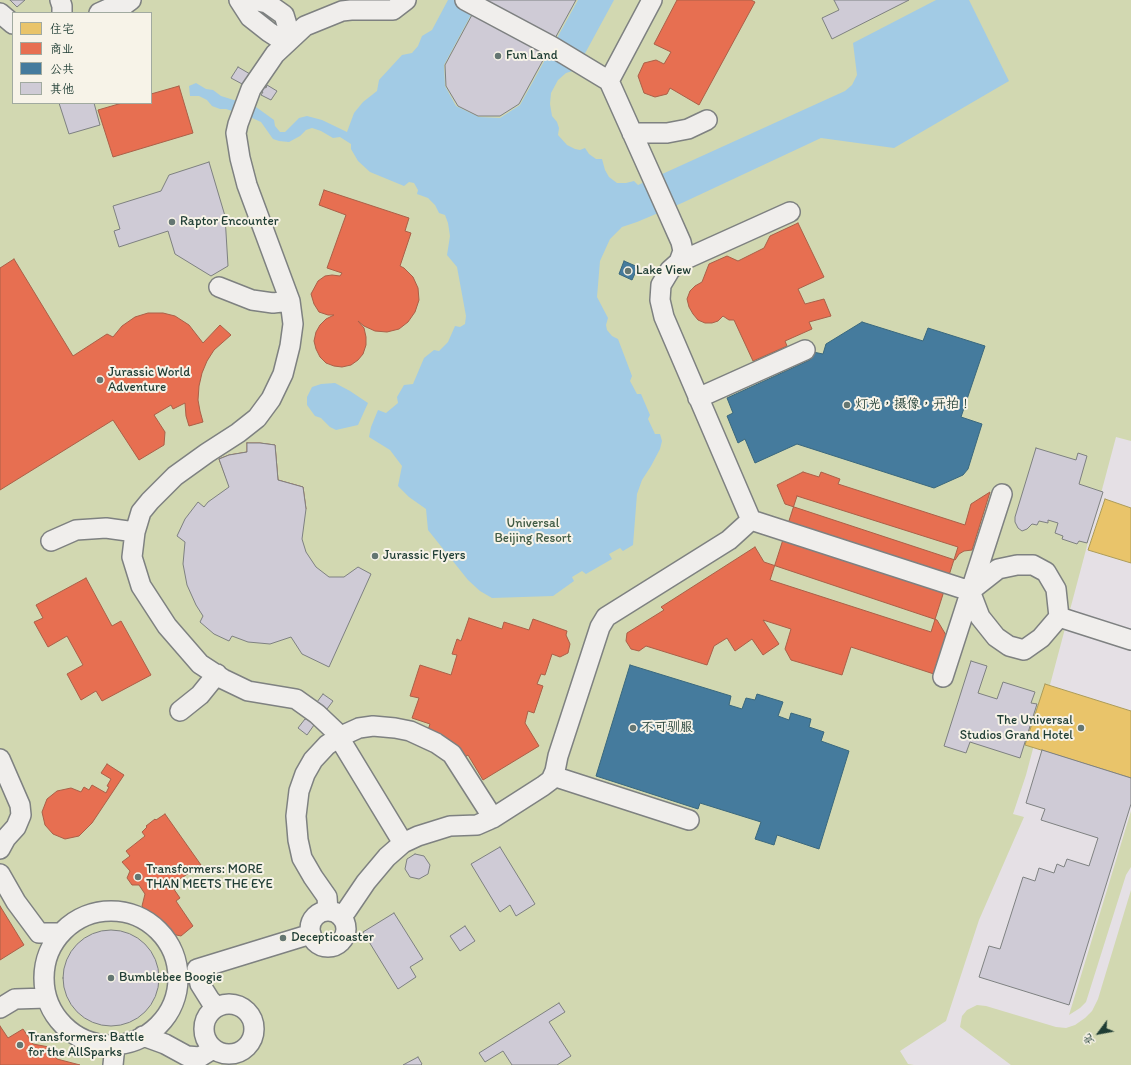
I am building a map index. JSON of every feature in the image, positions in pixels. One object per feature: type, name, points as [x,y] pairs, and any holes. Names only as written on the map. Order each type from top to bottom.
[{"type":"street","points":[[60,0],[62,12]]},
{"type":"street","points":[[101,12],[110,8],[123,6],[131,0]]},
{"type":"street","points":[[239,0],[250,17],[269,32],[288,40]]},
{"type":"street","points":[[253,0],[267,3],[284,15],[288,40]]},
{"type":"street","points":[[403,844],[335,730],[317,714],[296,699],[248,691],[200,664],[167,626],[141,586],[132,557],[135,532],[141,512],[150,501],[175,476],[238,433],[257,418],[271,399],[283,374],[290,346],[293,324],[290,301],[243,172],[236,133],[251,89],[275,54],[288,40],[305,26],[339,6],[351,10],[393,10],[406,0]]},
{"type":"street","points":[[609,82],[652,0]]},
{"type":"street","points":[[470,3],[551,46],[609,82],[681,242],[683,251],[679,262]]},
{"type":"street","points":[[0,13],[12,23]]},
{"type":"street","points":[[632,133],[667,133],[688,129],[707,120]]},
{"type":"street","points":[[790,212],[679,262],[670,270],[661,285],[660,300],[664,317],[751,520],[970,591]]},
{"type":"street","points":[[219,287],[252,300],[273,304],[290,301]]},
{"type":"street","points":[[698,398],[805,350]]},
{"type":"street","points":[[943,677],[1002,494]]},
{"type":"street","points":[[493,818],[452,754],[436,743],[410,731],[373,726],[359,728],[339,737],[327,745],[313,760],[305,774],[299,791],[296,816],[298,840],[302,858],[327,897],[334,914],[344,921],[346,927],[343,939],[333,946],[327,947],[316,942],[311,934],[310,926],[315,916],[320,913],[334,914],[347,910],[366,882],[387,858],[403,844],[418,836],[450,826],[477,825],[493,818],[551,780],[600,627],[606,617],[729,540],[751,520]]},
{"type":"street","points":[[51,541],[76,530],[106,528],[135,532]]},
{"type":"street","points":[[1017,565],[1033,565],[1046,572],[1056,589],[1059,617],[1041,638],[1024,650],[1009,646],[996,637],[980,617],[970,591],[998,569],[1017,565]]},
{"type":"street","points":[[1059,617],[1131,640]]},
{"type":"street","points":[[180,710],[200,695],[216,674]]},
{"type":"street","points":[[0,759],[20,806],[21,815],[16,827],[6,838],[0,849]]},
{"type":"street","points":[[553,776],[689,820]]},
{"type":"street","points":[[0,874],[16,902],[39,933],[60,933]]},
{"type":"street","points":[[112,911],[132,914],[149,923],[163,936],[173,953],[177,972],[177,987],[173,1002],[166,1016],[156,1027],[143,1036],[129,1042],[115,1045],[97,1043],[81,1037],[66,1028],[55,1014],[47,998],[44,981],[45,964],[51,948],[60,933],[75,921],[93,913],[112,911]]},
{"type":"street","points":[[177,972],[197,969],[311,934]]},
{"type":"street","points":[[197,969],[200,984],[210,1000],[217,1007]]},
{"type":"street","points":[[0,1008],[15,999],[47,998]]},
{"type":"street","points":[[225,1004],[234,1004],[243,1008],[254,1022],[252,1040],[247,1048],[239,1053],[230,1055],[221,1054],[213,1049],[204,1035],[206,1019],[210,1012],[217,1007],[225,1004]]},
{"type":"street","points":[[143,1036],[165,1044],[187,1056],[200,1057],[213,1049]]},
{"type":"street","points":[[113,1065],[115,1045]]},
{"type":"green space","name":"Universal Beijing Resort","points":[[0,0],[1131,0],[1131,441],[1116,437],[1026,775],[1013,814],[1024,817],[979,920],[946,1021],[900,1051],[908,1064],[914,1065],[0,1065]]},
{"type":"green space","points":[[1131,811],[1131,867],[1126,875],[1086,1002],[1069,1015]]},
{"type":"green space","points":[[1131,890],[1131,1065],[1011,1065],[960,1027],[962,1016],[967,1010],[977,1005],[986,1006],[1056,1027],[1066,1028],[1075,1025],[1085,1018],[1092,1011],[1098,999]]},
{"type":"water","points":[[448,0],[479,0],[444,65],[445,86],[456,106],[479,117],[500,118],[520,105],[578,0],[614,0],[576,70],[566,73],[558,80],[551,93],[550,104],[552,116],[557,122],[559,128],[558,135],[567,145],[580,150],[585,148],[589,154],[596,159],[602,159],[609,177],[617,183],[634,181],[638,185],[845,91],[852,85],[857,75],[853,43],[936,0],[969,0],[1009,81],[894,148],[821,138],[682,203],[622,227],[610,239],[600,261],[597,297],[608,318],[606,325],[607,330],[612,336],[618,339],[632,376],[630,381],[637,394],[641,394],[650,415],[648,419],[655,434],[660,434],[662,441],[660,449],[642,480],[637,494],[633,545],[623,551],[620,548],[609,554],[612,559],[586,574],[582,571],[572,577],[574,581],[553,596],[492,598],[480,591],[468,580],[428,530],[426,509],[409,497],[398,486],[402,466],[390,450],[369,437],[371,427],[378,410],[386,413],[398,403],[397,397],[404,385],[413,384],[424,358],[434,350],[439,351],[448,342],[455,326],[460,327],[465,324],[466,316],[457,267],[447,255],[450,236],[445,215],[439,213],[435,205],[428,198],[417,194],[418,190],[414,183],[409,182],[404,186],[370,172],[358,161],[351,149],[351,144],[340,137],[333,138],[312,128],[306,130],[300,136],[289,142],[279,141],[273,139],[261,122],[226,109],[220,109],[212,106],[207,100],[199,96],[190,96],[189,86],[196,83],[206,89],[213,90],[221,96],[256,107],[274,120],[275,126],[280,132],[285,132],[299,118],[307,116],[322,120],[347,132],[354,113],[363,102],[377,91],[379,80],[402,55],[412,53],[418,46],[422,36],[432,30]]},
{"type":"water","points":[[335,383],[368,403],[358,425],[336,430],[330,427],[321,418],[315,416],[307,405],[307,397],[312,387],[321,384]]},
{"type":"building: 住宅","points":[[1105,499],[1131,508],[1131,563],[1088,550]]},
{"type":"building: 住宅","name":"The Universal Studios Grand Hotel","points":[[1045,684],[1131,711],[1131,778],[1025,745]]},
{"type":"building: 商业","points":[[677,0],[751,0],[755,2],[699,105],[670,88],[667,94],[655,97],[644,93],[638,76],[644,63],[656,60],[664,64],[671,52],[654,44]]},
{"type":"building: 商业","points":[[179,86],[193,133],[113,157],[98,110],[119,104],[152,104],[152,94]]},
{"type":"building: 商业","points":[[324,190],[409,218],[405,231],[411,233],[400,266],[413,277],[418,288],[419,300],[415,312],[408,322],[399,329],[387,332],[375,331],[364,326],[358,321],[364,328],[366,337],[366,345],[363,354],[351,365],[342,367],[326,363],[320,357],[314,341],[316,332],[320,325],[326,319],[334,315],[319,312],[314,304],[311,294],[318,281],[325,276],[340,276],[342,273],[327,268],[346,215],[319,205]]},
{"type":"building: 商业","points":[[798,223],[824,277],[798,289],[805,304],[824,299],[831,316],[809,322],[812,329],[785,341],[787,346],[753,361],[734,320],[729,320],[723,316],[718,321],[712,323],[705,323],[698,320],[689,307],[687,299],[690,291],[702,282],[709,264],[727,256],[738,261],[764,248],[770,236]]},
{"type":"building: 商业","name":"Jurassic World Adventure","points":[[14,259],[73,356],[107,334],[113,337],[122,326],[135,317],[148,313],[163,313],[175,316],[189,325],[203,343],[220,325],[231,335],[214,350],[202,373],[198,400],[203,422],[189,426],[186,416],[185,403],[173,409],[171,405],[154,415],[165,432],[164,445],[139,460],[113,420],[0,490],[0,268]]},
{"type":"building: 商业","points":[[247,443],[275,445],[278,480],[303,487],[306,509],[254,494],[234,498],[219,459],[229,455],[247,452]]},
{"type":"building: 商业","points":[[803,472],[819,477],[821,472],[840,479],[838,484],[965,525],[971,504],[990,492],[972,550],[964,551],[959,554],[955,560],[785,504],[777,485]]},
{"type":"building: 商业","points":[[797,496],[958,547],[931,632],[770,580]]},
{"type":"building: 商业","points":[[755,547],[764,562],[937,620],[949,640],[937,675],[851,647],[842,675],[791,660],[785,649],[791,629],[763,620],[779,644],[763,655],[752,639],[735,651],[727,638],[714,646],[707,665],[646,646],[639,651],[631,649],[626,641],[627,633],[664,610],[661,607]]},
{"type":"building: 商业","points":[[86,578],[112,626],[121,621],[151,675],[102,701],[96,691],[81,700],[67,674],[83,665],[67,636],[48,647],[34,622],[43,618],[36,605]]},
{"type":"building: 商业","points":[[469,618],[502,629],[504,622],[529,630],[533,619],[567,631],[566,635],[570,644],[568,653],[560,657],[552,654],[545,675],[541,674],[537,684],[543,686],[534,713],[528,711],[525,723],[539,746],[483,780],[468,755],[462,759],[450,740],[427,733],[430,724],[412,718],[419,698],[410,696],[420,665],[451,675],[457,655],[452,654],[457,639],[461,641]]},
{"type":"building: 商业","points":[[107,764],[124,775],[92,823],[79,836],[65,839],[53,834],[45,825],[42,812],[47,799],[57,791],[71,788],[81,792],[84,787],[89,790],[92,785],[106,793],[109,787],[107,786],[111,779],[101,773]]},
{"type":"building: 商业","points":[[165,814],[201,865],[171,885],[180,898],[176,901],[193,926],[181,936],[167,933],[155,915],[151,918],[142,906],[145,894],[139,885],[132,885],[127,878],[130,871],[122,862],[130,856],[126,851],[145,836],[142,832],[147,827],[146,826]]},
{"type":"building: 商业","points":[[0,906],[24,945],[0,960]]},
{"type":"building: 商业","name":"Transformers: Battle for the AllSparks","points":[[0,1026],[8,1038],[23,1029],[33,1044],[49,1047],[57,1059],[80,1065],[0,1065]]},
{"type":"building: 公共","name":"Lake View","points":[[624,261],[638,267],[632,280],[619,274]]},
{"type":"building: 公共","name":"灯光，摄像，开拍！","points":[[862,322],[923,341],[928,328],[985,346],[961,417],[982,424],[968,469],[963,475],[934,488],[797,444],[755,463],[745,439],[738,443],[727,416],[733,413],[727,398],[810,360],[813,352],[823,354],[826,344]]},
{"type":"building: 公共","points":[[630,665],[731,696],[729,705],[742,709],[746,698],[755,700],[757,694],[783,702],[778,716],[789,720],[791,713],[811,719],[809,727],[824,732],[821,741],[849,751],[819,849],[777,835],[774,845],[755,839],[761,822],[700,803],[698,809],[596,776]]},
{"type":"building: 其他","points":[[10,0],[25,0],[17,7]]},
{"type":"building: 其他","name":"Fun Land","points":[[480,0],[576,0],[519,104],[500,116],[478,116],[458,106],[446,86],[445,65]]},
{"type":"building: 其他","points":[[834,0],[909,0],[832,39],[822,18],[839,10]]},
{"type":"building: 其他","points":[[238,67],[250,74],[248,78],[266,88],[267,85],[277,91],[271,100],[261,95],[263,92],[245,82],[244,85],[231,78]]},
{"type":"building: 其他","points":[[59,104],[94,104],[100,125],[69,134]]},
{"type":"building: 其他","name":"Raptor Encounter","points":[[209,162],[225,216],[228,266],[211,276],[175,254],[168,231],[119,247],[114,231],[120,229],[113,206],[161,191],[169,175]]},
{"type":"building: 其他","points":[[247,443],[275,445],[278,480],[303,487],[306,509],[302,539],[306,552],[316,567],[329,577],[344,577],[358,567],[371,574],[329,667],[302,654],[291,637],[270,644],[248,642],[232,636],[229,641],[214,634],[200,622],[203,616],[187,585],[183,564],[185,542],[177,536],[185,519],[198,502],[204,507],[208,502],[229,487],[219,459],[229,455],[247,452]]},
{"type":"building: 其他","points":[[1036,448],[1076,460],[1078,453],[1087,456],[1079,484],[1103,492],[1087,543],[1079,541],[1077,544],[1062,539],[1063,536],[1055,533],[1058,523],[1048,520],[1048,523],[1039,521],[1037,525],[1032,524],[1027,529],[1022,531],[1018,528],[1015,522],[1015,517]]},
{"type":"building: 其他","points":[[971,661],[987,666],[978,693],[997,699],[1003,682],[1035,692],[1031,703],[1037,704],[1020,758],[970,742],[966,753],[944,746]]},
{"type":"building: 其他","points":[[323,694],[333,701],[327,709],[324,707],[312,723],[314,725],[307,735],[298,728],[305,719],[308,720],[319,704],[317,702]]},
{"type":"building: 其他","points":[[1042,750],[1131,778],[1131,804],[1069,1005],[979,977],[989,946],[1000,949],[1023,877],[1035,881],[1039,868],[1054,873],[1057,864],[1064,867],[1067,859],[1089,866],[1098,838],[1041,820],[1045,809],[1026,803]]},
{"type":"building: 其他","points":[[500,847],[535,904],[516,916],[510,905],[500,912],[471,864]]},
{"type":"building: 其他","points":[[415,854],[424,856],[430,865],[428,874],[419,879],[410,877],[405,869],[407,859]]},
{"type":"building: 其他","points":[[394,913],[423,959],[410,967],[416,977],[398,989],[363,932]]},
{"type":"building: 其他","points":[[465,926],[475,941],[460,951],[450,936]]},
{"type":"building: 其他","name":"Bumblebee Boogie","points":[[111,930],[129,934],[138,938],[145,944],[151,951],[155,960],[159,978],[155,996],[151,1005],[145,1012],[138,1018],[129,1022],[111,1026],[93,1022],[84,1018],[77,1012],[71,1005],[67,996],[63,978],[67,960],[71,951],[77,944],[84,938],[93,934]]},
{"type":"building: 其他","points":[[559,1003],[565,1012],[549,1022],[571,1056],[557,1065],[512,1065],[503,1051],[485,1062],[479,1053]]},
{"type":"building: 其他","points":[[418,1057],[422,1064],[421,1065],[403,1065]]},
{"type":"place","name":"Fun Land","points":[[498,56]]},
{"type":"place","name":"Raptor Encounter","points":[[172,222]]},
{"type":"place","name":"Lake View","points":[[628,271]]},
{"type":"place","name":"Jurassic World Adventure","points":[[100,380]]},
{"type":"place","name":"灯光，摄像，开拍！","points":[[847,405]]},
{"type":"place","name":"Jurassic Flyers","points":[[375,556]]},
{"type":"place","name":"不可驯服","points":[[633,728]]},
{"type":"place","name":"The Universal Studios Grand Hotel","points":[[1081,728]]},
{"type":"place","name":"Transformers: MORE THAN MEETS THE EYE","points":[[138,877]]},
{"type":"place","name":"Decepticoaster","points":[[283,938]]},
{"type":"place","name":"Bumblebee Boogie","points":[[111,978]]},
{"type":"place","name":"Transformers: Battle for the AllSparks","points":[[20,1045]]}]
